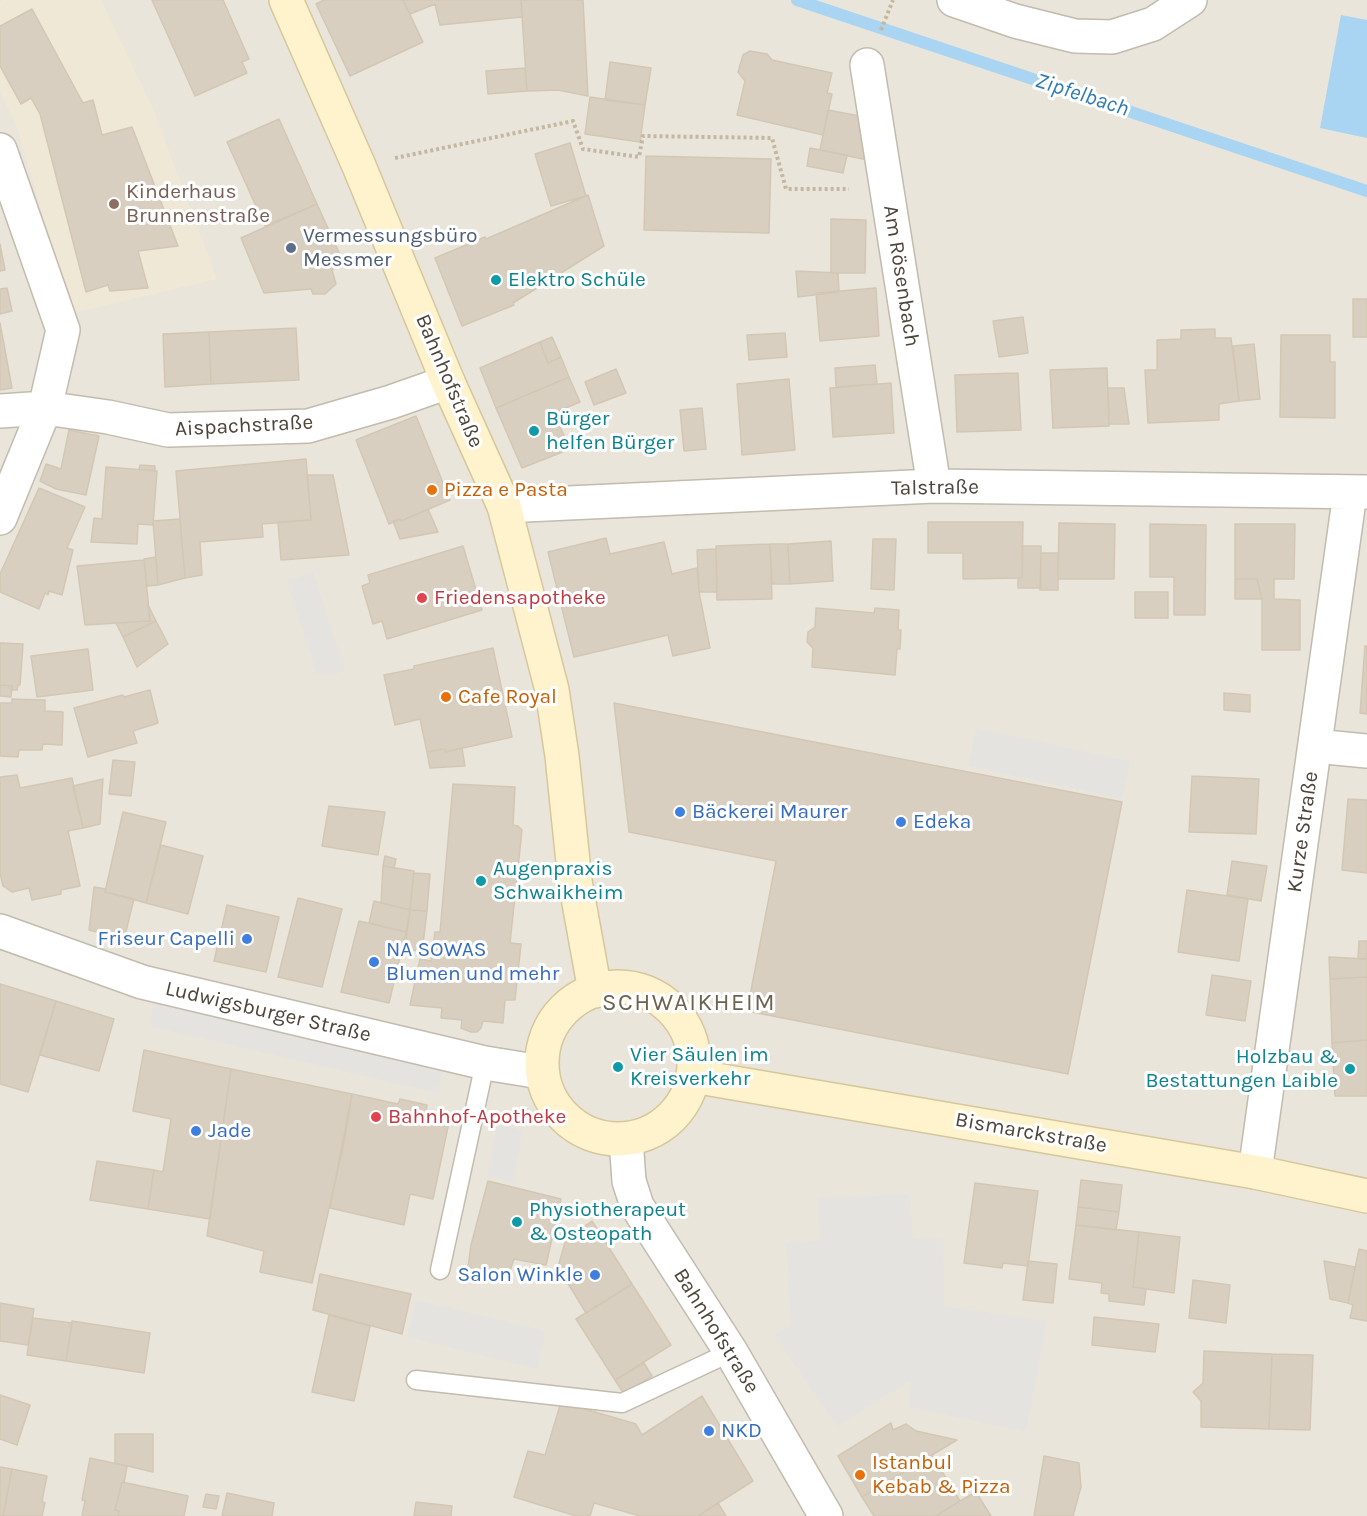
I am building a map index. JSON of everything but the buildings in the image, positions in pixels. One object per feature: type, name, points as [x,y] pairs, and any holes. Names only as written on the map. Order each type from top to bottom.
[{"type":"street","name":"Bahnhofstraße","points":[[286,0],[359,166],[448,382],[504,506],[552,690],[562,756],[575,881],[595,991]]},
{"type":"street","points":[[954,0],[1015,21],[1075,36],[1112,37],[1153,24],[1190,0]]},
{"type":"street","name":"Am Rösenbach","points":[[867,65],[934,486]]},
{"type":"street","points":[[0,150],[63,330],[45,408],[0,518]]},
{"type":"street","name":"Aispachstraße","points":[[0,411],[45,408],[108,417],[168,430],[308,426],[391,402],[448,382]]},
{"type":"street","name":"Talstraße","points":[[504,506],[934,486],[1359,492]]},
{"type":"street","name":"Kurze Straße","points":[[1255,1172],[1315,746],[1359,492]]},
{"type":"street","points":[[1315,746],[1367,751]]},
{"type":"street","name":"Ludwigsburger Straße","points":[[0,931],[142,982],[484,1063],[541,1072]]},
{"type":"street","points":[[624,988],[637,990],[658,999],[675,1014],[688,1033],[693,1054],[693,1076],[685,1099],[669,1120],[648,1133],[626,1139],[597,1137],[567,1121],[549,1096],[541,1072],[543,1046],[551,1025],[570,1004],[595,991],[624,988]]},
{"type":"street","name":"Bismarckstraße","points":[[693,1076],[1255,1172],[1367,1196]]},
{"type":"street","name":"Bahnhofstraße","points":[[626,1139],[629,1181],[637,1206],[731,1352],[826,1516]]},
{"type":"lane","points":[[440,1270],[484,1063]]},
{"type":"lane","points":[[416,1380],[622,1403],[731,1352]]},
{"type":"path","points":[[359,166],[573,121],[583,149],[639,157],[643,136],[771,138],[786,189],[887,188]]},
{"type":"shaded area","points":[[0,0],[1367,0],[1367,1516],[0,1516]]},
{"type":"shaded area","name":"Kinderhaus Brunnenstraße","points":[[3,0],[101,0],[153,109],[217,279],[73,313],[17,128],[0,91],[0,2]]},
{"type":"shaded area","points":[[313,572],[345,672],[317,675],[287,581]]},
{"type":"shaded area","points":[[976,728],[1130,761],[1122,799],[968,766]]},
{"type":"shaded area","points":[[154,1002],[443,1070],[437,1093],[149,1026]]},
{"type":"shaded area","points":[[497,1125],[523,1130],[513,1182],[487,1177]]},
{"type":"shaded area","points":[[909,1194],[913,1238],[943,1239],[944,1306],[1047,1321],[1026,1432],[909,1407],[911,1380],[837,1426],[774,1335],[791,1326],[786,1243],[819,1240],[818,1198]]},
{"type":"shaded area","points":[[416,1300],[546,1331],[537,1369],[407,1337]]},
{"type":"water","points":[[1341,15],[1367,20],[1367,138],[1320,128]]},
{"type":"waterway","name":"Zipfelbach","points":[[797,0],[1367,191]]},
{"type":"place","name":"Kinderhaus Brunnenstraße","points":[[114,204]]},
{"type":"place","name":"Vermessungsbüro Messmer","points":[[291,248]]},
{"type":"place","name":"Elektro Schüle","points":[[496,280]]},
{"type":"place","name":"Bürger helfen Bürger","points":[[534,431]]},
{"type":"place","name":"Pizza e Pasta","points":[[432,490]]},
{"type":"place","name":"Friedensapotheke","points":[[422,598]]},
{"type":"place","name":"Cafe Royal","points":[[446,697]]},
{"type":"place","name":"Bäckerei Maurer","points":[[680,812]]},
{"type":"place","name":"Edeka","points":[[901,822]]},
{"type":"place","name":"Augenpraxis Schwaikheim","points":[[481,881]]},
{"type":"place","name":"Friseur Capelli","points":[[247,939]]},
{"type":"place","name":"NA SOWAS Blumen und mehr","points":[[374,962]]},
{"type":"place","name":"Vier Säulen im Kreisverkehr","points":[[618,1067]]},
{"type":"place","name":"Holzbau & Bestattungen Laible","points":[[1350,1069]]},
{"type":"place","name":"Bahnhof-Apotheke","points":[[376,1117]]},
{"type":"place","name":"Jade","points":[[196,1131]]},
{"type":"place","name":"Physiotherapeut & Osteopath","points":[[517,1222]]},
{"type":"place","name":"Salon Winkle","points":[[595,1275]]},
{"type":"place","name":"NKD","points":[[709,1431]]},
{"type":"place","name":"Istanbul Kebab & Pizza","points":[[860,1475]]},
{"type":"district","name":"SCHWAIKHEIM","points":[[689,1003]]}]
